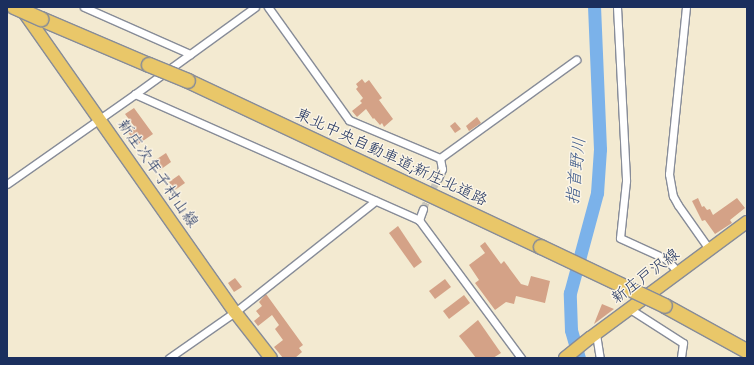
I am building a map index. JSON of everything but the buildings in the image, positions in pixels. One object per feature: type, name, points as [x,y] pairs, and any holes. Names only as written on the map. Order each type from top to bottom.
[{"type":"highway","name":"東北中央自動車道;新庄北道路","points":[[14,7],[188,81],[665,306],[747,351]]},
{"type":"main road","name":"新庄次年子村山線","points":[[20,7],[235,312],[271,358]]},
{"type":"main road","name":"新庄戸沢線","points":[[565,358],[747,222]]},
{"type":"street","points":[[84,7],[190,54]]},
{"type":"street","points":[[7,184],[99,120],[255,7]]},
{"type":"street","points":[[268,7],[349,120],[440,158]]},
{"type":"street","points":[[617,7],[626,181],[620,238],[666,259],[679,273]]},
{"type":"street","points":[[686,7],[669,174],[673,196],[678,206],[709,249]]},
{"type":"street","points":[[440,158],[576,60]]},
{"type":"street","points":[[135,94],[419,220],[521,358]]},
{"type":"street","points":[[438,178],[442,169],[440,158]]},
{"type":"street","points":[[169,358],[235,312],[375,200]]},
{"type":"street","points":[[419,220],[423,209]]},
{"type":"street","points":[[630,309],[683,343],[681,358]]},
{"type":"street","points":[[593,336],[600,358]]},
{"type":"waterway","name":"指首野川","points":[[579,358],[571,330],[570,293],[597,193],[600,149],[594,7]]},
{"type":"tunnel","points":[[423,209],[438,178]]}]
